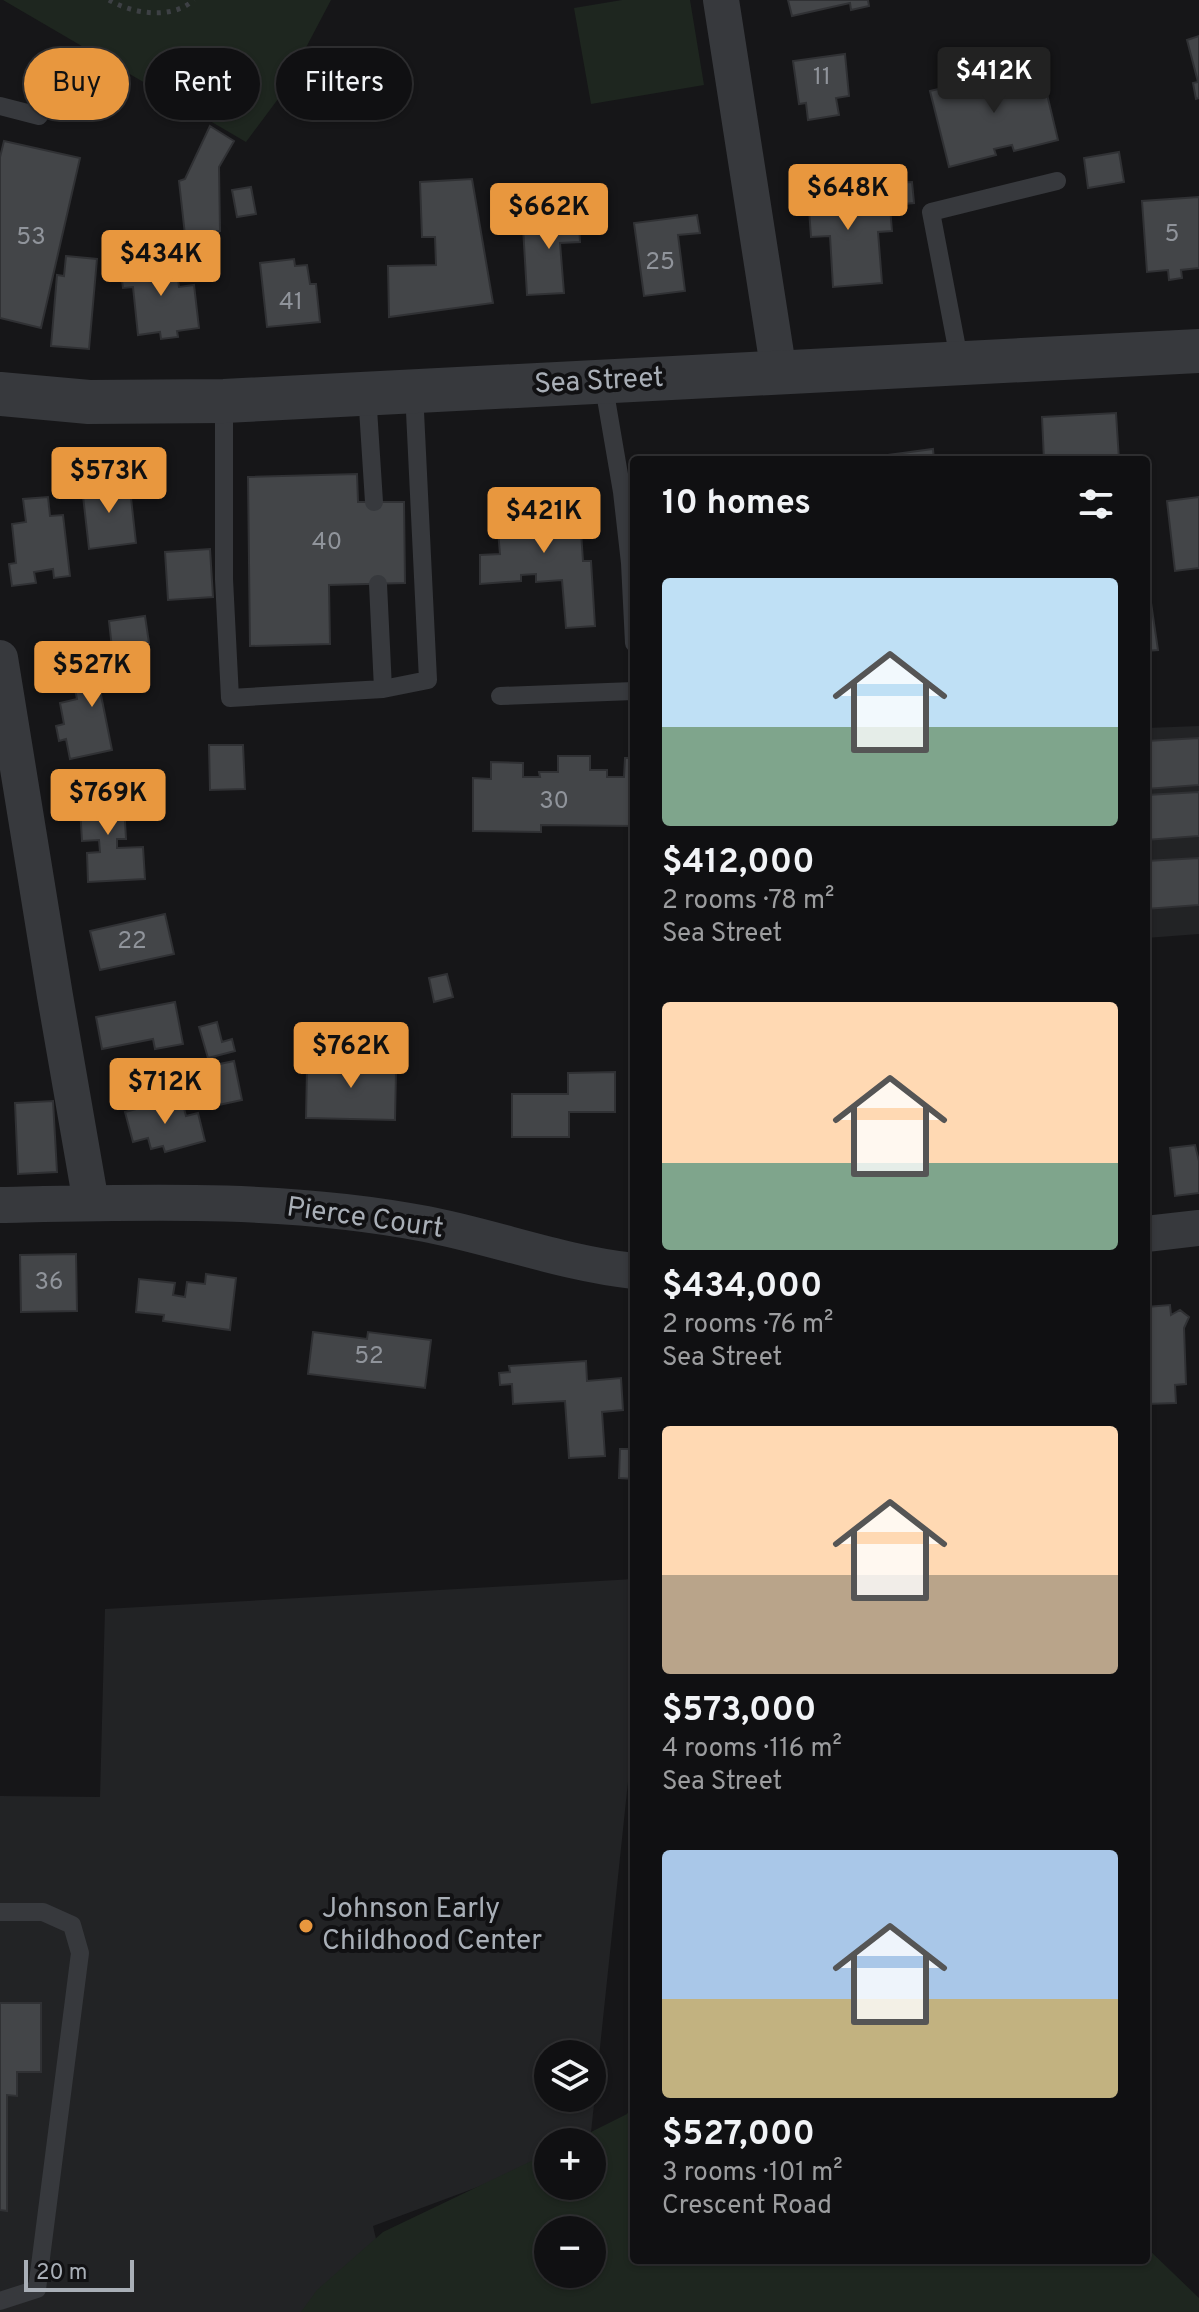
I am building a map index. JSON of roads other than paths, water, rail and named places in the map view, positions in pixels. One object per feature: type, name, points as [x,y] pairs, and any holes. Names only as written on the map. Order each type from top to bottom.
[{"type":"street","points":[[721,0],[779,373]]},
{"type":"street","name":"Sea Street","points":[[0,394],[89,402],[224,401],[1199,351]]},
{"type":"street","points":[[0,658],[91,1203]]},
{"type":"street","name":"Pierce Court","points":[[0,1205],[198,1203],[319,1208],[427,1224],[511,1246],[630,1270]]},
{"type":"street","points":[[1150,1234],[1199,1228]]},
{"type":"lane","points":[[0,106],[24,112]]},
{"type":"lane","points":[[960,364],[931,212],[1057,181]]},
{"type":"lane","points":[[603,381],[622,492],[630,563]]},
{"type":"lane","points":[[224,401],[224,579],[230,698],[383,689],[428,680],[414,391]]},
{"type":"lane","points":[[367,393],[374,502]]},
{"type":"lane","points":[[378,584],[383,689]]},
{"type":"lane","points":[[500,696],[630,691]]},
{"type":"lane","points":[[0,1912],[43,1912],[72,1925],[80,1953],[37,2289],[0,2301]]},
{"type":"place","name":"Johnson Early Childhood Center","points":[[306,1926]]}]
